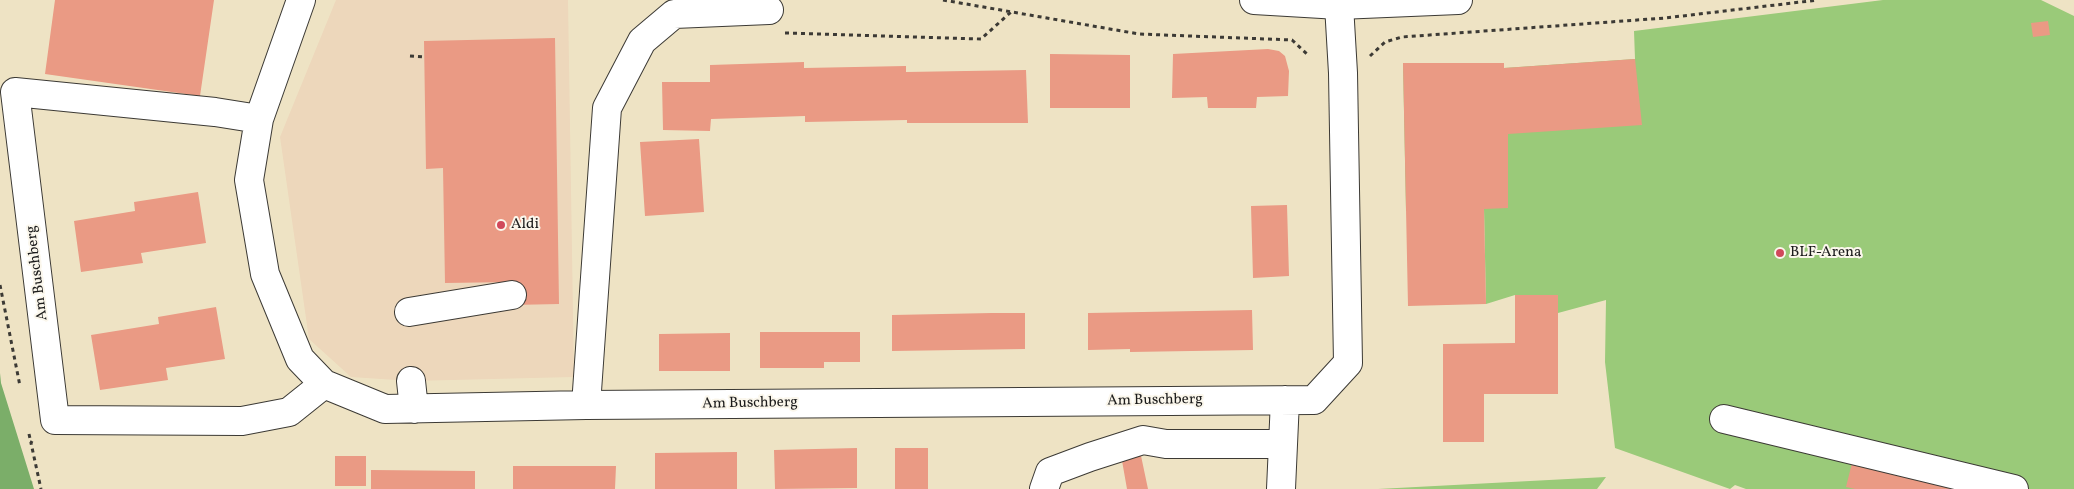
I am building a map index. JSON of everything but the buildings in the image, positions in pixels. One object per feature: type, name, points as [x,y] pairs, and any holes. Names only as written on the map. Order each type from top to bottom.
[{"type":"street","name":"Am Buschberg","points":[[301,0],[259,119],[248,180],[265,274],[300,359],[324,384],[385,409],[586,405],[1314,400],[1348,363],[1343,73],[1339,5]]},
{"type":"street","points":[[1254,0],[1339,5],[1458,0]]},
{"type":"street","points":[[586,405],[607,108],[642,41],[674,14],[770,10]]},
{"type":"street","name":"Am Buschberg","points":[[55,420],[15,92],[215,112],[259,119]]},
{"type":"street","points":[[409,312],[512,294]]},
{"type":"street","points":[[411,381],[414,409]]},
{"type":"street","points":[[55,420],[242,421],[289,412],[324,384]]},
{"type":"street","points":[[1281,489],[1285,400]]},
{"type":"street","points":[[1724,419],[2014,489]]},
{"type":"street","points":[[1044,489],[1050,472],[1143,440],[1166,444],[1283,444]]},
{"type":"path","points":[[943,0],[1139,34],[1292,40],[1308,56]]},
{"type":"path","points":[[1370,56],[1385,42],[1402,37],[1665,18],[1818,0]]},
{"type":"path","points":[[770,10],[783,33],[981,39],[1011,12]]},
{"type":"path","points":[[410,56],[424,57]]},
{"type":"path","points":[[0,285],[20,387]]},
{"type":"path","points":[[31,443],[55,420]]},
{"type":"path","points":[[29,434],[41,489]]},
{"type":"shaded area","points":[[336,0],[568,0],[574,377],[411,381],[351,377],[309,339],[280,137]]},
{"type":"green space","name":"BLF-Arena","points":[[1883,0],[2041,0],[2074,16],[2074,489],[1746,489],[1735,485],[1730,489],[1615,448],[1605,362],[1606,300],[1558,313],[1558,295],[1515,295],[1486,304],[1484,209],[1406,211],[1403,63],[1504,63],[1504,68],[1635,59],[1634,31]]},
{"type":"green space","points":[[0,373],[1,383],[34,489],[0,489]]},
{"type":"green space","points":[[1606,477],[1597,489],[1378,489]]},
{"type":"place","name":"Aldi","points":[[501,225]]},
{"type":"place","name":"BLF-Arena","points":[[1780,253]]}]
